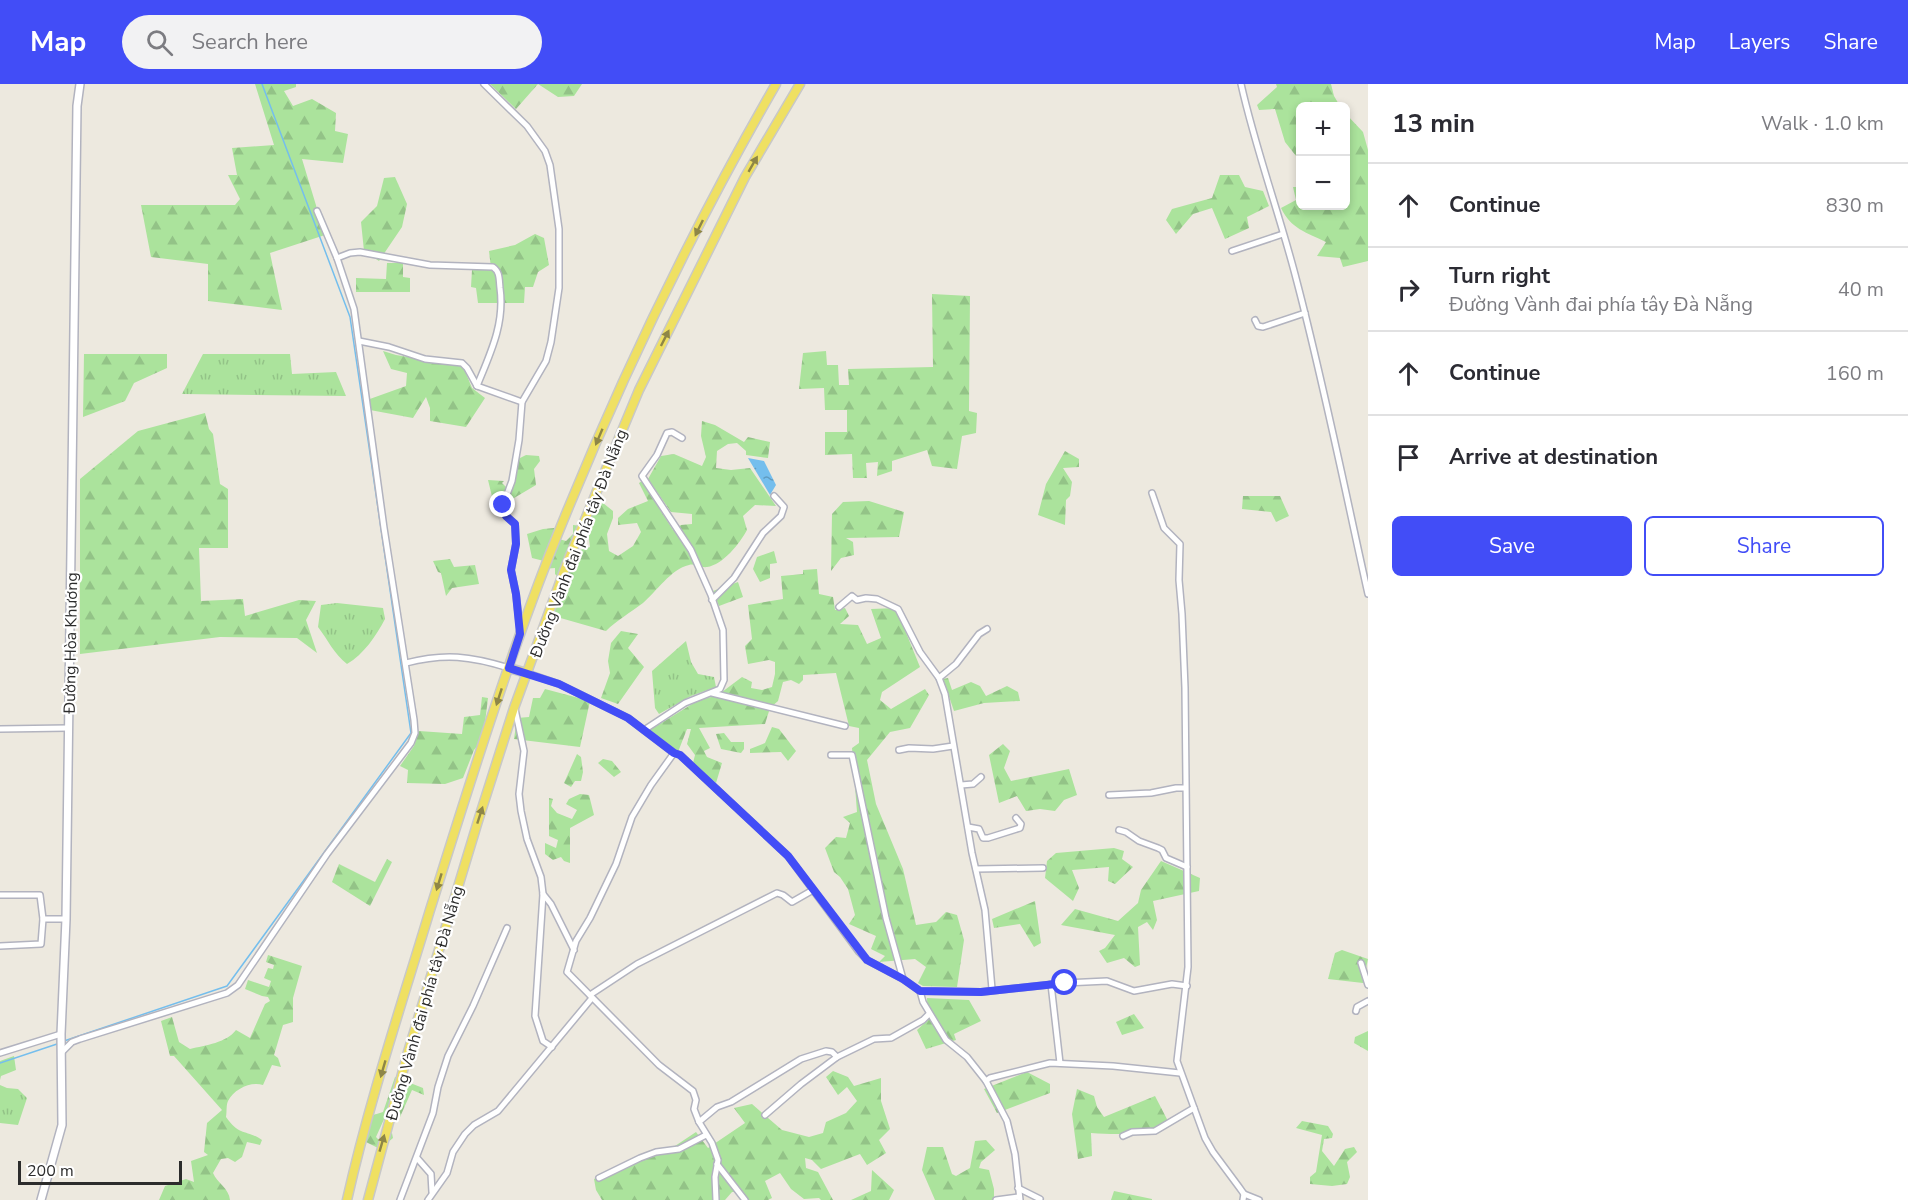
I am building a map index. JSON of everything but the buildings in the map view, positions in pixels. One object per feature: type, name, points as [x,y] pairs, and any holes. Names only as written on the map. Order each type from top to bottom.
[{"type":"main road","name":"Đường Vành đai phía tây Đà Nẵng","points":[[347,1200],[397,1021],[457,822],[520,634],[550,555],[622,383],[730,165],[776,84]]},
{"type":"main road","name":"Đường Vành đai phía tây Đà Nẵng","points":[[368,1200],[408,1052],[478,821],[514,708],[567,563],[639,390],[745,177],[800,84]]},
{"type":"main road","points":[[509,668],[527,673]]},
{"type":"street","name":"Đường Hòa Khương","points":[[42,1200],[62,1125],[61,1034],[66,919],[77,106],[80,84]]},
{"type":"street","points":[[484,84],[527,126],[545,151],[550,165],[559,229],[559,288],[551,342],[546,361],[522,402],[512,481],[503,505],[506,516],[515,524],[516,544],[511,570],[520,634]]},
{"type":"street","points":[[1241,84],[1252,131],[1305,313],[1368,594]]},
{"type":"street","points":[[62,1052],[72,1042],[227,993],[238,985],[327,854],[411,744],[415,733],[354,309],[337,258],[317,211]]},
{"type":"street","points":[[1232,250],[1283,234]]},
{"type":"street","points":[[337,258],[360,252],[430,265],[496,269],[499,274],[502,302],[500,324],[477,386]]},
{"type":"street","points":[[1255,320],[1258,326],[1265,327],[1305,313]]},
{"type":"street","points":[[358,341],[389,347],[425,359],[462,363],[477,386],[522,402]]},
{"type":"street","points":[[644,730],[685,703],[720,689],[724,680],[723,630],[712,600],[691,550],[642,476],[657,455],[667,433],[672,432],[682,438]]},
{"type":"street","points":[[1152,493],[1164,528],[1180,544],[1188,967],[1182,1027],[1176,1053],[1180,1073],[1213,1152],[1244,1197],[1259,1200]]},
{"type":"street","points":[[712,600],[734,578],[763,533],[781,516],[784,510],[783,504],[774,496]]},
{"type":"street","points":[[839,607],[852,596],[857,600],[877,599],[898,609],[920,652],[939,678],[949,709],[953,746],[986,920],[992,989]]},
{"type":"street","points":[[939,678],[956,664],[979,634],[987,629]]},
{"type":"street","points":[[406,663],[431,656],[475,658],[509,668]]},
{"type":"street","points":[[527,673],[559,684],[628,718],[674,753],[680,755],[788,856],[867,960],[920,991],[981,992],[992,989],[1107,981],[1134,991],[1178,984],[1186,986]]},
{"type":"street","points":[[710,693],[845,726]]},
{"type":"street","points":[[514,708],[524,751],[519,794],[521,811],[527,839],[541,877],[543,894],[536,1016],[543,1041],[552,1047]]},
{"type":"street","points":[[0,729],[68,728]]},
{"type":"street","points":[[899,750],[953,746]]},
{"type":"street","points":[[674,753],[632,817],[616,864],[590,918],[576,941],[567,972],[659,1065],[693,1091],[696,1100],[694,1109],[712,1143],[717,1164],[716,1200]]},
{"type":"street","points":[[831,755],[852,755],[886,918],[903,979]]},
{"type":"street","points":[[961,785],[973,784],[981,777]]},
{"type":"street","points":[[1109,795],[1150,794],[1185,788]]},
{"type":"street","points":[[968,827],[979,829],[983,838],[988,838],[1020,828],[1021,824],[1016,818]]},
{"type":"street","points":[[1119,830],[1162,850],[1166,858],[1187,867]]},
{"type":"street","points":[[976,869],[1043,868]]},
{"type":"street","points":[[428,1200],[447,1173],[453,1152],[465,1134],[474,1125],[498,1111],[591,997],[637,964],[777,893],[792,902],[813,890]]},
{"type":"street","points":[[543,894],[551,904],[574,950]]},
{"type":"street","points":[[0,895],[40,895],[43,919],[41,944],[0,946]]},
{"type":"street","points":[[43,919],[66,919]]},
{"type":"street","points":[[400,1200],[433,1113],[448,1056],[507,928]]},
{"type":"street","points":[[1361,963],[1368,985]]},
{"type":"street","points":[[1050,984],[1060,1063]]},
{"type":"street","points":[[920,991],[929,1014],[946,1040],[967,1057],[986,1081],[1007,1121],[1015,1154],[1019,1199],[996,1200]]},
{"type":"street","points":[[1356,1011],[1357,1007],[1368,1001]]},
{"type":"street","points":[[765,1115],[837,1057],[874,1039],[891,1038],[923,1020],[929,1014]]},
{"type":"street","points":[[0,1053],[61,1034]]},
{"type":"street","points":[[699,1122],[717,1107],[742,1095],[801,1059],[826,1051],[832,1052],[837,1057]]},
{"type":"street","points":[[986,1081],[990,1078],[1050,1063],[1113,1066],[1180,1073]]},
{"type":"street","points":[[1123,1136],[1132,1132],[1155,1131],[1194,1108]]},
{"type":"street","points":[[599,1178],[640,1158],[656,1152],[679,1149],[706,1135]]},
{"type":"street","points":[[417,1158],[431,1174],[432,1194]]},
{"type":"street","points":[[717,1164],[745,1200]]},
{"type":"street","points":[[431,1174],[447,1173]]},
{"type":"street","points":[[1018,1188],[1040,1199]]},
{"type":"green space","points":[[255,84],[296,84],[296,87],[284,91],[293,106],[312,99],[336,113],[335,131],[348,134],[343,163],[302,159],[325,235],[270,253],[282,310],[208,301],[208,264],[151,257],[141,205],[235,205],[240,199],[228,175],[237,175],[232,148],[274,145]]},
{"type":"green space","points":[[490,84],[538,84],[516,109]]},
{"type":"green space","points":[[538,84],[582,84],[574,96],[558,97]]},
{"type":"green space","points":[[1276,84],[1331,84],[1338,102],[1296,102],[1296,156],[1285,142],[1275,109],[1259,110],[1257,105],[1277,87]]},
{"type":"green space","points":[[1350,118],[1363,132],[1368,150],[1368,261],[1343,267],[1340,258],[1317,256],[1326,242],[1294,225],[1281,208],[1296,200],[1296,210],[1350,210]]},
{"type":"green space","points":[[1220,175],[1239,175],[1245,187],[1263,191],[1269,206],[1247,217],[1249,228],[1225,239],[1212,208],[1193,214],[1176,234],[1166,220],[1172,209],[1212,198]]},
{"type":"green space","points":[[395,177],[407,204],[402,227],[379,261],[364,251],[361,222],[377,206],[384,178]]},
{"type":"green space","points":[[535,234],[544,238],[549,265],[538,272],[533,287],[525,287],[524,303],[478,303],[476,288],[471,287],[472,270],[491,268],[489,251],[515,245]]},
{"type":"green space","points":[[387,263],[403,263],[403,277],[410,278],[410,292],[356,292],[356,278],[386,279]]},
{"type":"green space","points":[[932,294],[970,296],[969,411],[977,413],[976,433],[962,436],[957,469],[932,466],[927,450],[892,461],[892,471],[877,476],[878,462],[866,463],[867,478],[853,478],[852,454],[825,455],[825,432],[847,432],[847,410],[825,410],[824,388],[799,389],[803,353],[826,351],[827,365],[838,365],[839,385],[849,385],[848,369],[933,367]]},
{"type":"green space","points":[[383,351],[463,366],[472,388],[485,398],[466,427],[430,421],[430,408],[426,397],[413,418],[370,410],[367,400],[406,386],[407,373],[391,369]]},
{"type":"green space","points":[[84,354],[167,354],[167,368],[134,383],[125,401],[83,417]]},
{"type":"green space","points":[[203,354],[290,354],[292,374],[336,372],[346,396],[182,394]]},
{"type":"green space","points":[[205,413],[209,429],[213,434],[220,484],[228,489],[228,548],[199,548],[201,601],[243,599],[245,616],[299,600],[316,601],[306,620],[317,653],[297,638],[220,637],[80,654],[80,479],[138,431]]},
{"type":"green space","points":[[702,421],[715,425],[744,442],[748,437],[770,442],[768,458],[746,455],[746,451],[737,443],[728,444],[717,451],[716,468],[731,470],[750,468],[776,506],[755,505],[743,516],[747,530],[725,558],[705,567],[691,565],[682,567],[664,581],[643,603],[606,631],[550,615],[553,602],[562,600],[569,588],[555,574],[555,568],[543,569],[544,561],[532,558],[527,534],[554,528],[559,539],[566,541],[573,534],[573,525],[582,526],[584,535],[571,543],[571,548],[580,550],[590,547],[585,509],[598,499],[613,511],[607,534],[609,551],[618,556],[633,546],[641,532],[637,523],[618,525],[618,518],[628,509],[648,501],[639,483],[642,481],[673,530],[681,525],[692,524],[692,514],[671,512],[648,479],[661,456],[674,454],[702,466],[706,457],[701,436]]},
{"type":"green space","points":[[1065,451],[1079,459],[1079,467],[1063,468],[1072,482],[1070,496],[1066,500],[1065,525],[1038,515],[1046,484]]},
{"type":"green space","points":[[526,455],[539,456],[540,461],[534,469],[536,485],[509,501],[518,459]]},
{"type":"green space","points":[[488,480],[504,481],[502,483],[506,487],[498,508],[495,509]]},
{"type":"green space","points":[[1243,496],[1280,496],[1289,516],[1276,522],[1271,512],[1242,509]]},
{"type":"green space","points":[[869,501],[904,512],[899,537],[846,538],[853,542],[854,555],[841,558],[831,571],[832,514],[843,502]]},
{"type":"green space","points":[[774,551],[777,563],[770,564],[770,578],[760,582],[753,569],[757,557]]},
{"type":"green space","points":[[450,559],[454,567],[475,565],[479,584],[452,588],[446,596],[441,573],[438,572],[433,561]]},
{"type":"green space","points":[[817,569],[819,594],[833,597],[835,610],[845,608],[849,616],[840,624],[858,625],[867,644],[881,638],[871,609],[896,608],[920,667],[882,692],[880,700],[891,709],[925,689],[929,695],[910,728],[890,732],[867,760],[876,804],[903,869],[916,925],[936,922],[946,912],[957,915],[964,940],[957,987],[923,986],[918,983],[926,967],[915,959],[879,962],[885,956],[871,949],[876,936],[849,924],[855,915],[848,889],[834,872],[825,848],[836,837],[846,838],[850,823],[843,817],[857,812],[852,748],[859,743],[859,728],[849,726],[836,673],[803,675],[803,680],[799,684],[791,680],[783,682],[778,701],[770,708],[765,724],[699,728],[710,748],[704,751],[707,757],[722,763],[716,783],[693,763],[695,755],[687,744],[691,729],[687,729],[678,752],[650,730],[697,701],[718,695],[742,677],[752,682],[751,688],[762,690],[772,687],[775,662],[769,660],[748,664],[745,646],[752,639],[748,605],[783,599],[781,576],[803,574],[803,570]]},
{"type":"green space","points":[[738,582],[743,597],[719,606],[713,591]]},
{"type":"green space","points":[[337,603],[383,608],[385,619],[369,644],[347,664],[318,627],[321,605]]},
{"type":"green space","points":[[621,631],[638,634],[628,648],[644,667],[618,704],[601,698],[610,673],[608,661],[611,643]]},
{"type":"green space","points":[[686,641],[691,662],[698,674],[714,677],[716,687],[691,696],[659,714],[655,708],[652,671]]},
{"type":"green space","points":[[948,678],[952,690],[971,682],[980,686],[986,696],[1007,686],[1018,692],[1020,701],[984,703],[954,711],[943,679]]},
{"type":"green space","points":[[545,689],[590,701],[580,747],[514,739],[517,718],[529,717],[533,698],[540,698]]},
{"type":"green space","points":[[482,697],[488,698],[483,739],[474,750],[463,778],[445,784],[407,783],[408,770],[400,766],[414,746],[419,731],[462,734],[464,717],[480,715]]},
{"type":"green space","points":[[772,727],[779,729],[796,751],[788,761],[781,752],[750,753],[750,749],[765,743]]},
{"type":"green space","points":[[724,733],[731,742],[744,742],[744,749],[741,753],[721,749],[716,734]]},
{"type":"green space","points":[[1003,744],[1010,751],[1004,768],[1011,781],[1069,769],[1077,795],[1064,800],[1055,811],[1040,809],[1026,811],[1017,796],[999,803],[989,755]]},
{"type":"green space","points":[[577,754],[581,757],[583,772],[581,781],[575,781],[571,787],[564,783]]},
{"type":"green space","points":[[603,759],[612,761],[621,772],[614,777],[598,763]]},
{"type":"green space","points":[[580,794],[589,795],[594,815],[570,828],[570,863],[561,857],[553,860],[545,854],[545,843],[556,848],[558,840],[549,836],[549,798],[553,799],[551,806],[557,813],[572,819],[577,810],[566,804],[569,799]]},
{"type":"green space","points":[[1114,848],[1124,851],[1122,859],[1133,867],[1115,884],[1108,881],[1109,867],[1072,870],[1079,888],[1073,901],[1045,878],[1047,861],[1056,853]]},
{"type":"green space","points":[[387,859],[392,862],[370,906],[332,882],[339,864],[375,882]]},
{"type":"green space","points":[[1161,861],[1200,878],[1199,891],[1153,901],[1157,920],[1153,930],[1147,922],[1138,927],[1140,965],[1135,967],[1124,958],[1107,963],[1099,951],[1105,948],[1115,935],[1061,925],[1075,909],[1118,921],[1138,903],[1141,890]]},
{"type":"green space","points":[[1035,901],[1041,943],[1034,947],[1020,924],[994,928],[992,919]]},
{"type":"green space","points":[[1342,950],[1368,959],[1363,983],[1328,979],[1335,953]]},
{"type":"green space","points":[[268,955],[302,966],[293,998],[293,1022],[283,1025],[274,1055],[278,1058],[281,1067],[272,1065],[263,1085],[248,1085],[234,1093],[227,1103],[226,1117],[239,1130],[262,1140],[260,1145],[247,1142],[242,1157],[235,1162],[228,1158],[221,1159],[213,1173],[230,1200],[159,1200],[165,1186],[186,1179],[194,1182],[191,1161],[208,1155],[204,1152],[207,1123],[222,1110],[174,1056],[170,1056],[161,1021],[172,1017],[179,1042],[190,1049],[221,1041],[236,1030],[250,1038],[265,1004],[270,1001],[268,997],[245,989],[248,980],[269,987],[271,981],[264,978],[268,968],[273,969],[274,965],[266,962]]},
{"type":"green space","points":[[927,998],[969,1000],[981,1021],[954,1034],[956,1040],[926,1049],[917,1030],[928,1020]]},
{"type":"green space","points":[[1134,1014],[1144,1028],[1122,1035],[1116,1022]]},
{"type":"green space","points":[[1368,1031],[1368,1051],[1354,1043],[1355,1037]]},
{"type":"green space","points":[[14,1056],[16,1070],[1,1076],[0,1080],[0,1061]]},
{"type":"green space","points":[[833,1071],[848,1077],[854,1086],[881,1078],[881,1101],[890,1129],[879,1140],[886,1153],[867,1165],[860,1154],[821,1169],[812,1160],[805,1158],[806,1168],[818,1172],[833,1200],[804,1199],[791,1189],[780,1173],[765,1181],[772,1198],[768,1200],[741,1200],[735,1192],[732,1192],[725,1200],[602,1200],[596,1190],[594,1179],[649,1152],[672,1148],[696,1132],[708,1148],[745,1123],[734,1108],[752,1104],[782,1130],[809,1137],[823,1133],[826,1122],[846,1113],[857,1101],[847,1087],[838,1095],[826,1077]]},
{"type":"green space","points":[[1027,1072],[1050,1084],[1050,1093],[997,1113],[984,1089]]},
{"type":"green space","points":[[395,1077],[423,1088],[424,1095],[412,1090],[400,1117],[385,1117],[376,1137],[379,1140],[392,1133],[393,1138],[380,1149],[362,1140],[367,1117],[383,1112]]},
{"type":"green space","points":[[0,1085],[18,1089],[27,1098],[18,1125],[0,1123]]},
{"type":"green space","points":[[1077,1089],[1094,1096],[1097,1107],[1104,1117],[1155,1096],[1170,1125],[1131,1134],[1091,1133],[1092,1156],[1078,1159],[1072,1114]]},
{"type":"green space","points":[[1302,1121],[1328,1126],[1333,1134],[1332,1138],[1324,1139],[1322,1151],[1334,1166],[1345,1149],[1354,1147],[1357,1152],[1347,1162],[1350,1177],[1347,1184],[1332,1186],[1310,1184],[1310,1177],[1316,1172],[1322,1135],[1296,1128]]},
{"type":"green space","points":[[986,1140],[995,1150],[981,1162],[979,1168],[989,1170],[994,1189],[994,1200],[935,1200],[922,1170],[927,1147],[943,1147],[952,1174],[956,1176],[970,1168],[975,1141]]},
{"type":"green space","points":[[872,1170],[894,1190],[889,1200],[851,1200],[871,1191]]},
{"type":"green space","points":[[1114,1191],[1152,1199],[1152,1200],[1111,1200]]},
{"type":"water","points":[[748,458],[764,461],[776,485],[770,495]]},
{"type":"waterway","points":[[64,1041],[227,986],[411,733],[350,317],[262,84]]},
{"type":"waterway","points":[[0,1063],[57,1044]]},
{"type":"route","points":[[503,505],[506,516],[515,524],[516,544],[511,570],[520,634],[509,668],[559,684],[628,718],[674,753],[680,755],[788,856],[867,960],[920,991],[981,992],[992,989],[1065,983]]}]
